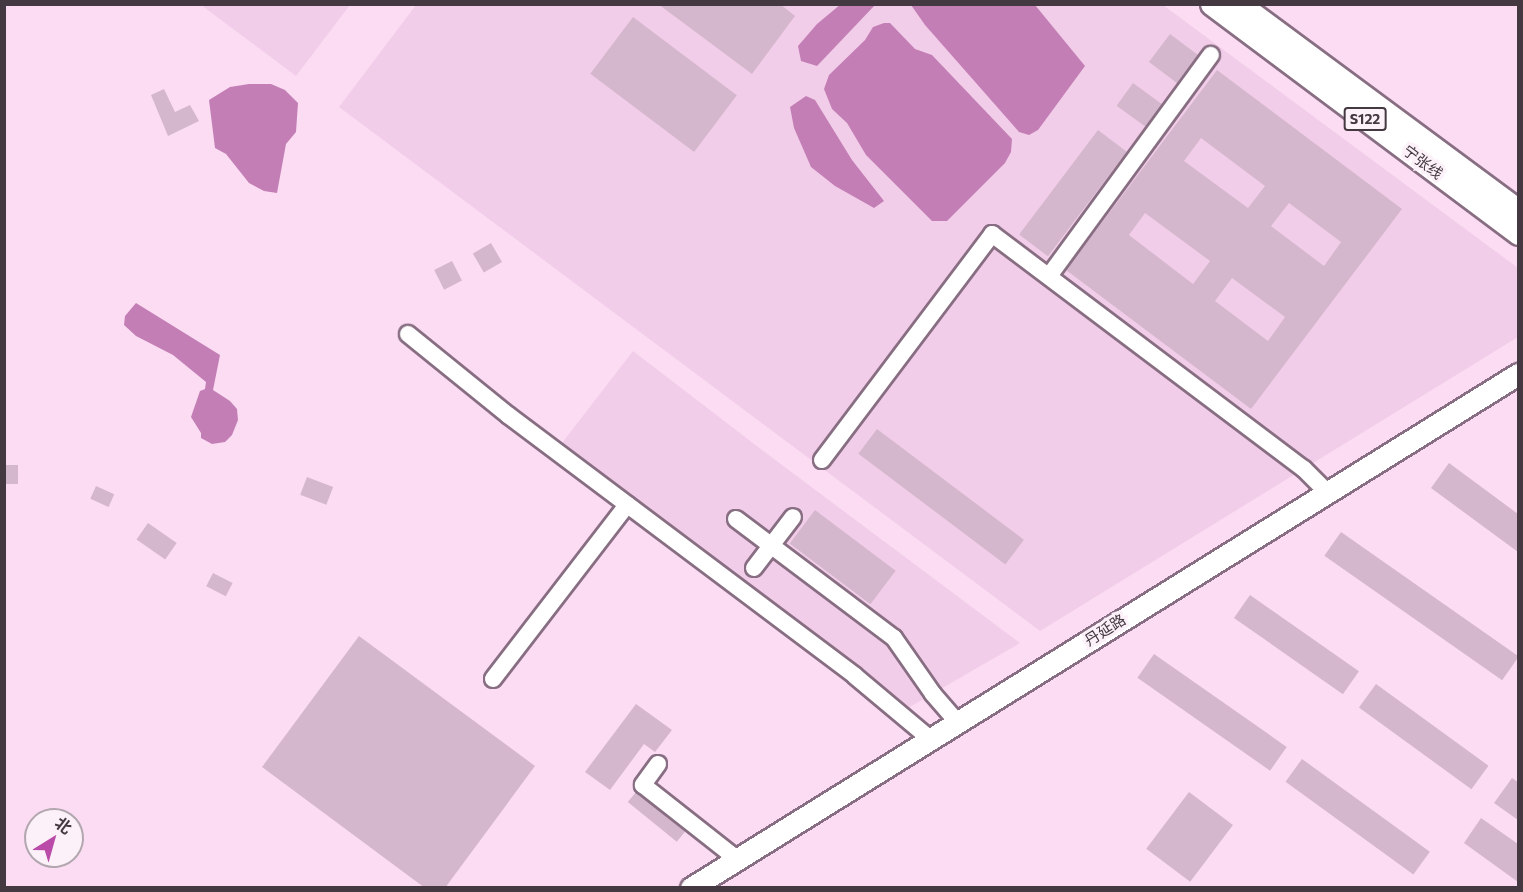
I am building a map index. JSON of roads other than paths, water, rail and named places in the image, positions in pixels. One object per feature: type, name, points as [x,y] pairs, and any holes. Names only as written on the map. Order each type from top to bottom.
[{"type":"main road","name":"宁张线","points":[[1211,4],[1518,234]]},
{"type":"main road","name":"宁张线","points":[[1240,4],[1518,210]]},
{"type":"main road","name":"丹延路","points":[[691,888],[1518,374]]},
{"type":"street","points":[[1049,276],[1211,55]]},
{"type":"street","points":[[822,460],[992,234],[1304,469],[1327,492]]},
{"type":"street","points":[[408,334],[508,415],[855,676],[930,739]]},
{"type":"street","points":[[493,680],[627,505]]},
{"type":"street","points":[[754,568],[793,517]]},
{"type":"street","points":[[736,519],[894,638],[933,694],[957,722]]},
{"type":"street","points":[[658,764],[643,785],[737,859]]}]
